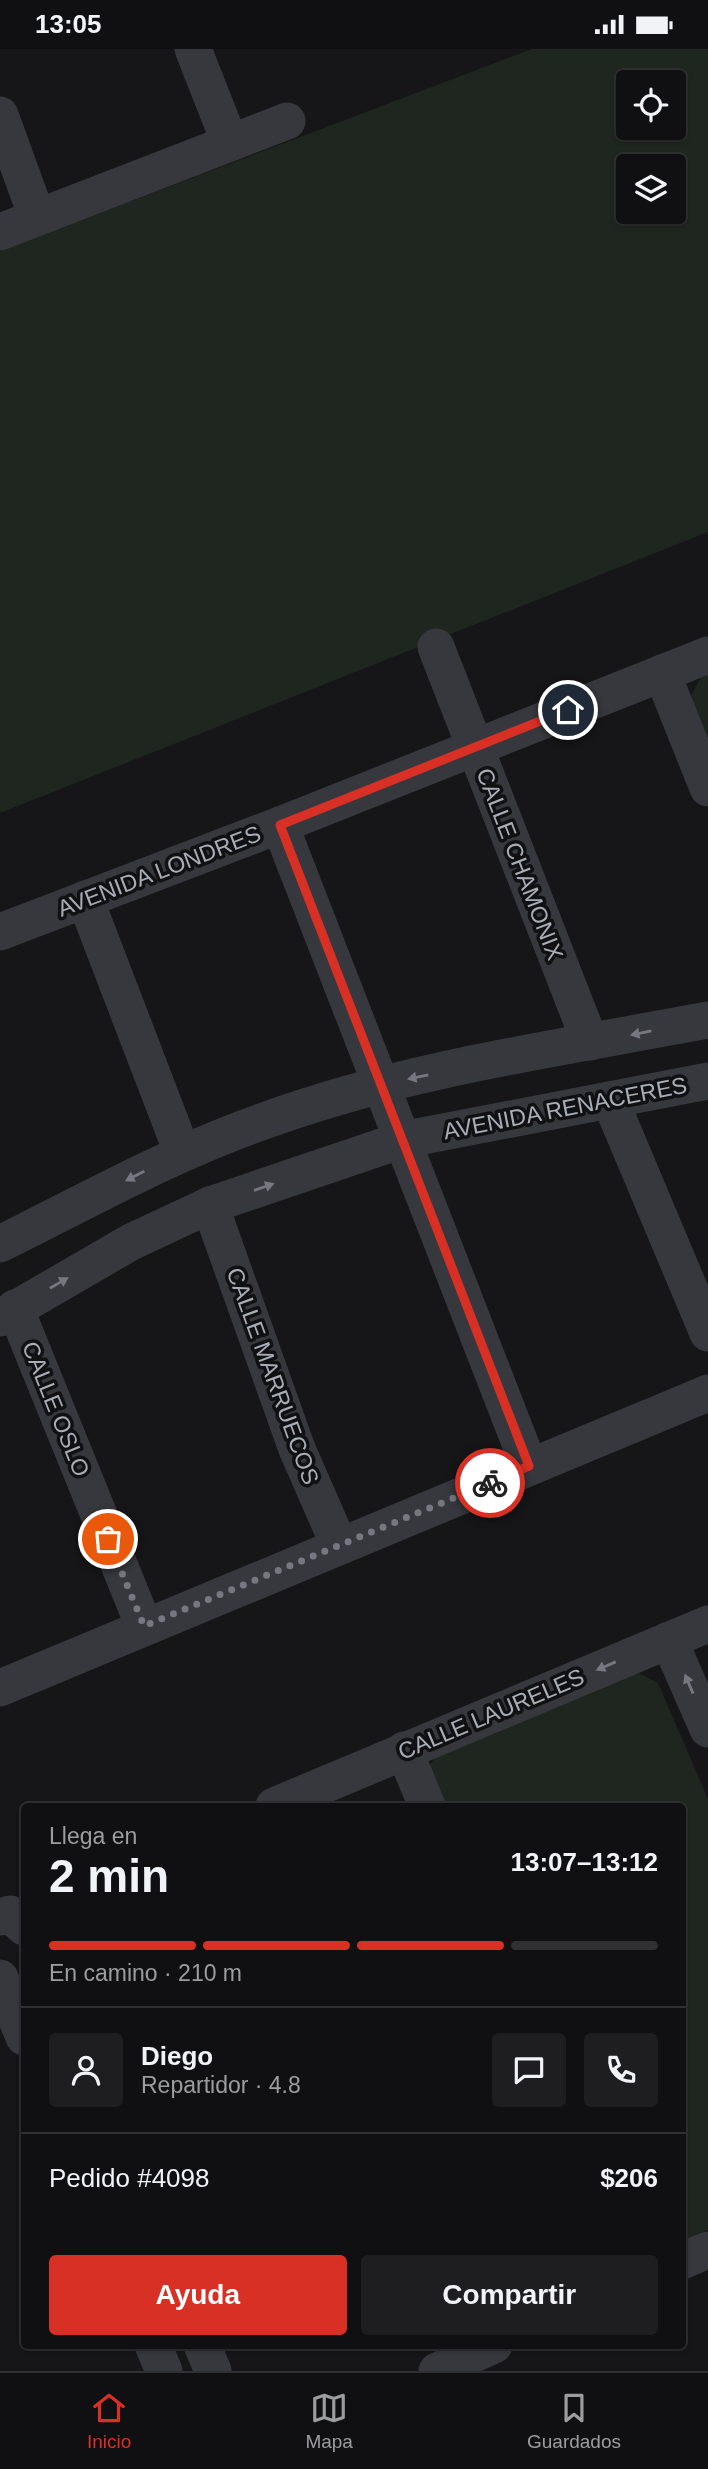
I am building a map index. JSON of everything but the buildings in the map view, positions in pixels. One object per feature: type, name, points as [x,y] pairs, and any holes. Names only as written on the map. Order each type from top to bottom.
[{"type":"street","points":[[193,49],[230,143]]},
{"type":"street","points":[[0,115],[37,217]]},
{"type":"street","points":[[0,232],[287,121]]},
{"type":"street","name":"CALLE CHAMONIX","points":[[436,647],[590,1042]]},
{"type":"street","name":"AVENIDA LONDRES","points":[[0,932],[280,825],[708,655]]},
{"type":"street","points":[[662,673],[708,787]]},
{"type":"street","points":[[280,825],[529,1466]]},
{"type":"street","points":[[85,899],[182,1152]]},
{"type":"street","points":[[0,1244],[182,1152],[263,1121],[382,1084],[708,1020]]},
{"type":"street","name":"AVENIDA RENACERES","points":[[8,1313],[131,1242],[210,1205],[402,1140],[708,1080]]},
{"type":"street","points":[[610,1100],[708,1333]]},
{"type":"street","name":"CALLE MARRUECOS","points":[[210,1205],[297,1449],[339,1545]]},
{"type":"street","name":"CALLE OSLO","points":[[8,1313],[144,1626]]},
{"type":"street","points":[[0,1688],[708,1393]]},
{"type":"street","name":"CALLE LAURELES","points":[[281,1803],[708,1624]]},
{"type":"street","points":[[669,1640],[708,1729]]},
{"type":"street","points":[[404,1750],[426,1803]]},
{"type":"street","points":[[0,1917],[10,1914],[21,1924]]},
{"type":"street","points":[[0,1978],[21,2030]]},
{"type":"street","points":[[686,2259],[708,2250]]},
{"type":"street","points":[[155,2349],[164,2371]]},
{"type":"street","points":[[204,2349],[213,2371]]},
{"type":"street","points":[[424,2349],[435,2371],[485,2349]]},
{"type":"shaded area","points":[[532,49],[708,49],[708,532],[0,813],[0,251]]},
{"type":"shaded area","points":[[708,673],[708,754],[687,704],[702,675]]},
{"type":"shaded area","points":[[631,1669],[658,1683],[708,1799],[708,2230],[686,2241],[686,1803],[429,1803],[419,1780],[439,1752]]},
{"type":"way so far","points":[[108,1539],[144,1626],[490,1483]]},
{"type":"route","points":[[490,1483],[529,1466],[280,825],[568,710]]}]
